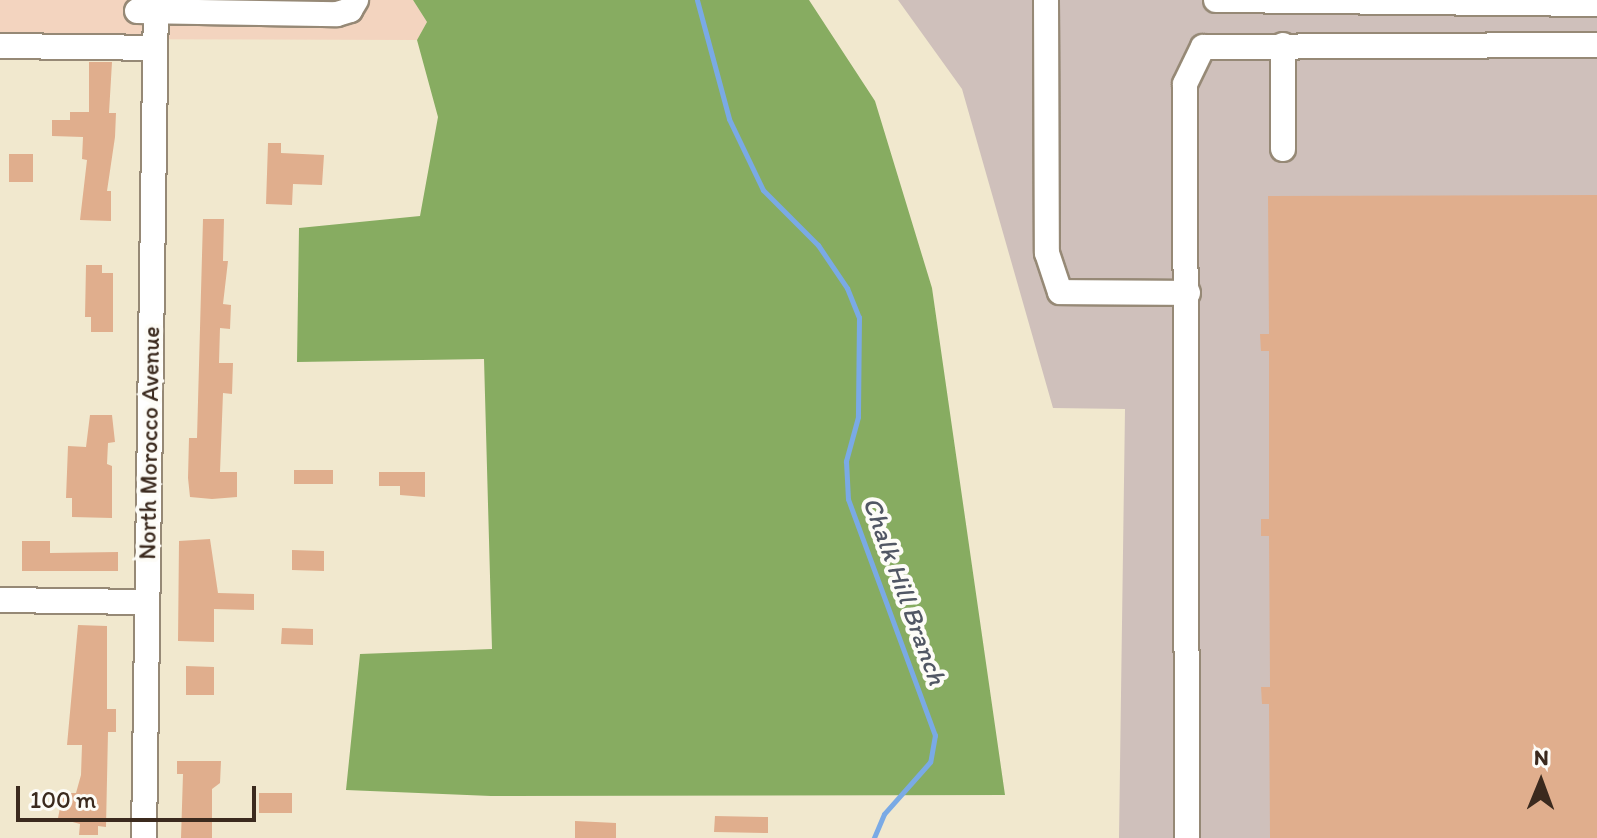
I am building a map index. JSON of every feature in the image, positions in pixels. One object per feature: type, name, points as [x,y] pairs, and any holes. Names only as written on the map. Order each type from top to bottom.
[{"type":"street","points":[[149,8],[337,14],[350,10],[356,0]]},
{"type":"street","points":[[1046,0],[1047,253],[1060,292],[1188,293]]},
{"type":"street","points":[[1216,0],[1597,4]]},
{"type":"street","name":"North Morocco Avenue","points":[[144,838],[155,48],[149,8]]},
{"type":"street","points":[[1283,45],[1283,149]]},
{"type":"street","points":[[1187,838],[1188,293],[1185,84],[1203,47],[1597,45]]},
{"type":"street","points":[[0,46],[155,48]]},
{"type":"street","points":[[0,600],[146,602]]},
{"type":"shaded area","points":[[0,0],[413,0],[427,22],[417,40],[0,39]]},
{"type":"shaded area","points":[[898,0],[1597,0],[1597,838],[1119,838],[1125,409],[1053,408],[962,89]]},
{"type":"green space","points":[[413,0],[809,0],[875,101],[932,288],[1005,795],[491,796],[346,790],[360,654],[492,649],[484,359],[297,362],[299,228],[420,216],[438,117],[417,40],[427,22]]},
{"type":"building","points":[[89,62],[112,62],[109,113],[116,113],[107,191],[111,191],[111,221],[80,220],[87,160],[82,159],[83,137],[52,136],[52,120],[70,120],[70,112],[89,112]]},
{"type":"building","points":[[268,143],[281,143],[281,153],[324,155],[322,185],[293,184],[292,205],[266,204]]},
{"type":"building","points":[[9,154],[33,154],[33,182],[9,182]]},
{"type":"building","points":[[1597,195],[1597,838],[1270,838],[1269,704],[1262,704],[1261,687],[1270,687],[1269,536],[1261,536],[1261,519],[1269,519],[1269,351],[1261,351],[1260,334],[1269,334],[1268,196]]},
{"type":"building","points":[[203,219],[224,219],[223,261],[228,261],[223,304],[231,305],[230,329],[220,328],[219,363],[233,363],[232,394],[223,393],[220,472],[237,472],[237,497],[212,499],[190,497],[188,478],[189,438],[197,438]]},
{"type":"building","points":[[86,265],[102,265],[102,273],[113,273],[113,332],[91,332],[91,317],[85,317]]},
{"type":"building","points":[[90,415],[112,415],[115,442],[108,443],[107,464],[112,466],[112,518],[72,517],[72,498],[66,498],[68,446],[86,447]]},
{"type":"building","points":[[294,470],[333,470],[333,484],[294,484]]},
{"type":"building","points":[[379,472],[425,472],[425,497],[400,495],[400,486],[379,486]]},
{"type":"building","points":[[210,539],[218,593],[254,594],[254,610],[214,609],[214,642],[178,641],[179,541]]},
{"type":"building","points":[[22,541],[50,541],[50,553],[118,552],[118,571],[22,571]]},
{"type":"building","points":[[292,550],[324,551],[324,571],[292,570]]},
{"type":"building","points":[[78,625],[107,626],[107,709],[116,709],[116,732],[108,732],[106,827],[98,826],[98,835],[79,835],[80,824],[58,818],[63,793],[76,793],[81,775],[82,745],[67,745]]},
{"type":"building","points":[[282,628],[313,629],[313,645],[281,644]]},
{"type":"building","points":[[186,666],[214,667],[214,695],[186,695]]},
{"type":"building","points":[[177,761],[221,761],[220,783],[212,789],[212,838],[181,838],[183,774],[177,774]]},
{"type":"building","points":[[259,793],[292,793],[292,813],[259,813]]},
{"type":"building","points":[[715,816],[768,817],[768,833],[714,832]]},
{"type":"building","points":[[575,821],[616,823],[616,838],[575,838]]},
{"type":"waterway","name":"Chalk Hill Branch","points":[[697,0],[729,119],[763,190],[818,245],[847,288],[859,317],[858,417],[846,461],[848,499],[935,735],[930,762],[884,814],[874,838]]}]
